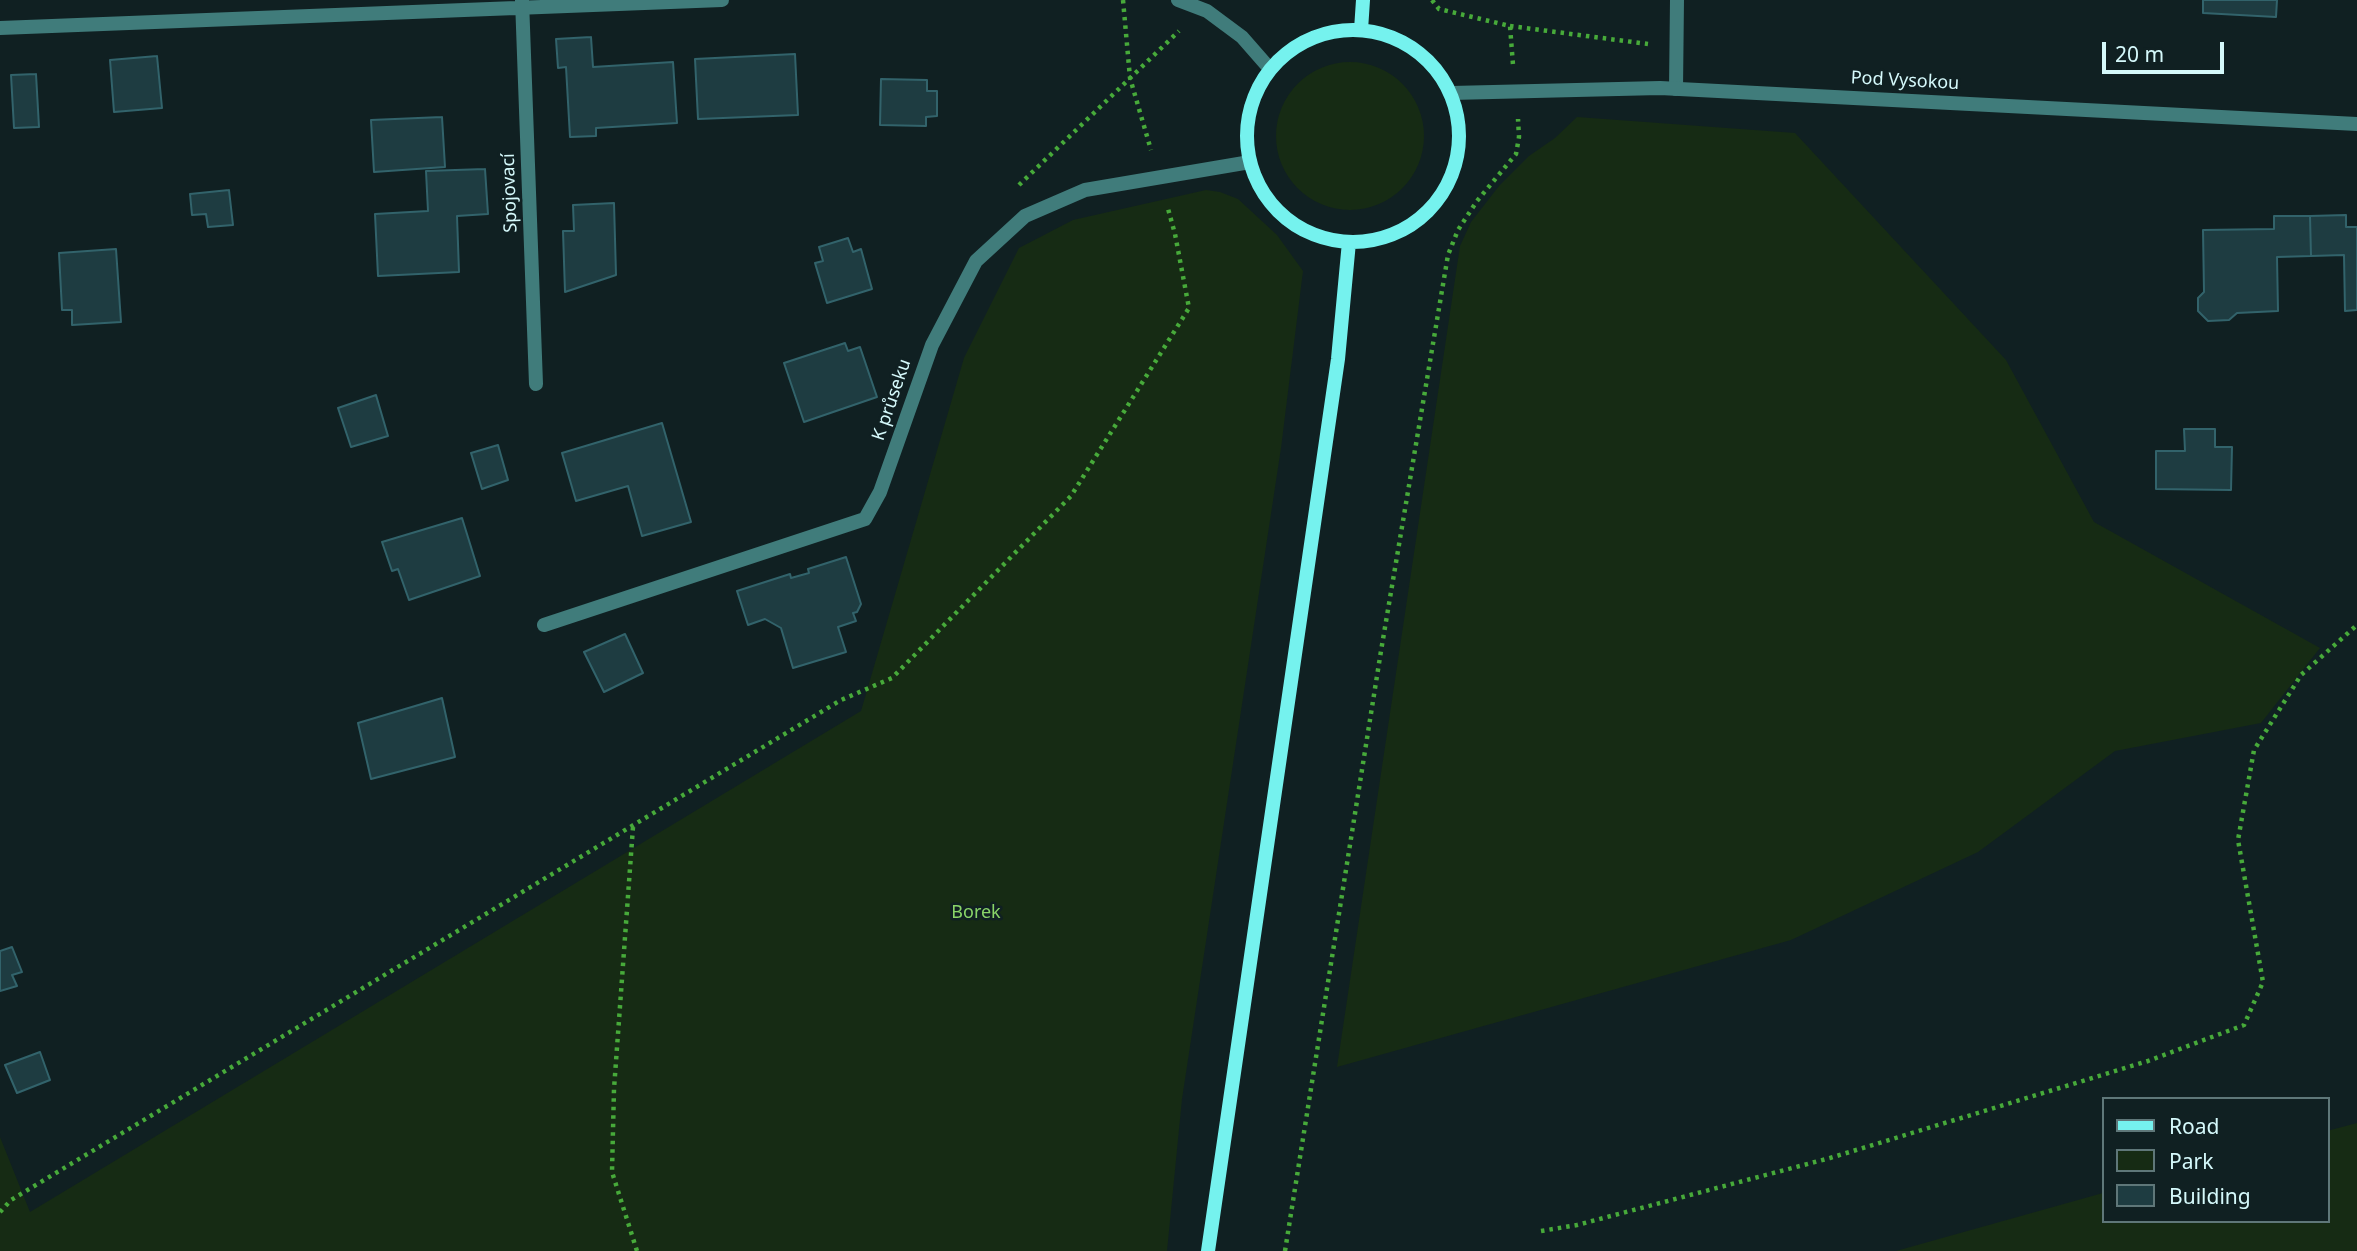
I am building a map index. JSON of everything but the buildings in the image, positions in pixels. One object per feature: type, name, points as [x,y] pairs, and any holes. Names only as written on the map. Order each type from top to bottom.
[{"type":"main road","points":[[1361,30],[1363,0]]},
{"type":"main road","points":[[1361,30],[1384,34],[1405,43],[1424,57],[1451,93],[1458,116],[1459,140],[1456,163],[1447,185],[1434,205],[1416,221],[1396,233],[1373,240],[1349,242],[1305,231],[1286,218],[1270,202],[1258,184],[1250,162],[1247,138],[1249,113],[1257,89],[1270,69],[1285,54],[1320,35],[1361,30]]},
{"type":"main road","points":[[1208,1251],[1338,359],[1349,242]]},
{"type":"street","points":[[0,28],[523,4],[722,0]]},
{"type":"street","points":[[1178,0],[1207,11],[1242,37],[1270,69]]},
{"type":"street","points":[[1675,89],[1677,0]]},
{"type":"street","name":"Spojovací","points":[[523,4],[536,384]]},
{"type":"street","name":"Pod Vysokou","points":[[1451,93],[1675,89],[2357,124]]},
{"type":"street","name":"K průseku","points":[[544,625],[865,519],[880,492],[932,345],[976,261],[1025,216],[1085,190],[1250,162]]},
{"type":"path","points":[[0,1212],[11,1200],[841,700],[892,678],[1071,496],[1189,308],[1175,234],[1130,78],[1123,0]]},
{"type":"path","points":[[1432,0],[1439,9],[1510,26],[1676,48]]},
{"type":"path","points":[[1013,191],[1201,9]]},
{"type":"path","points":[[1285,1251],[1381,651],[1448,255],[1458,230],[1476,201],[1516,154],[1519,137],[1510,26]]},
{"type":"path","points":[[1541,1231],[1577,1225],[1830,1158],[2148,1061],[2244,1025],[2263,982],[2238,840],[2253,750],[2301,675],[2357,625]]},
{"type":"path","points":[[633,826],[614,1089],[612,1172],[637,1251]]},
{"type":"green space","points":[[1350,62],[1378,68],[1402,84],[1418,108],[1424,136],[1418,164],[1402,188],[1378,204],[1350,210],[1322,204],[1298,188],[1282,164],[1276,136],[1282,108],[1298,84],[1322,68]]},
{"type":"green space","points":[[1577,117],[1795,133],[2006,360],[2094,522],[2320,648],[2261,723],[2115,751],[1978,852],[1791,940],[1337,1067],[1460,246],[1471,222],[1499,186],[1529,156],[1555,138]]},
{"type":"green space","name":"Borek","points":[[1206,190],[1238,199],[1277,235],[1303,271],[1281,448],[1182,1099],[1167,1251],[0,1251],[0,1137],[30,1212],[861,711],[964,358],[1019,248],[1073,220]]},
{"type":"green space","points":[[2357,1123],[2357,1251],[1896,1251],[2102,1193],[2102,1223],[2329,1223],[2329,1130]]}]
